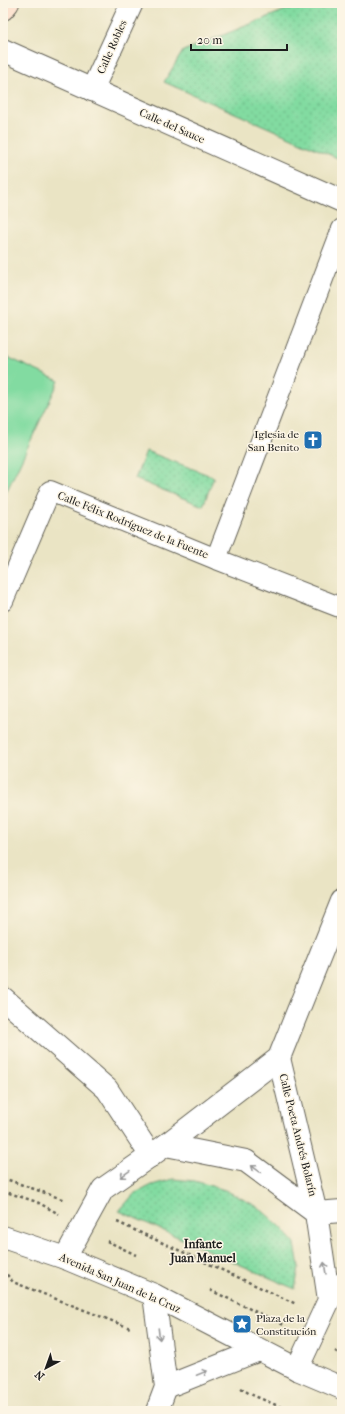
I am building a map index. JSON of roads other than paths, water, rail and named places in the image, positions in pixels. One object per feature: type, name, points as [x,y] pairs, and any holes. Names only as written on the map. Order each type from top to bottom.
[{"type":"main road","points":[[3,9],[8,3]]},
{"type":"street","name":"Calle Robles","points":[[92,90],[132,3]]},
{"type":"street","name":"Calle del Sauce","points":[[3,50],[342,201]]},
{"type":"street","name":"Calle Félix Rodríguez de la Fuente","points":[[216,559],[342,229]]},
{"type":"street","name":"Calle Félix Rodríguez de la Fuente","points":[[3,601],[50,491],[216,559],[342,608]]},
{"type":"street","name":"Calle Poeta Andrés Bolarín","points":[[65,1258],[103,1189],[158,1151],[279,1058],[342,901]]},
{"type":"street","points":[[3,998],[107,1088],[158,1151],[246,1162],[316,1213],[342,1211]]},
{"type":"street","name":"Calle Poeta Andrés Bolarín","points":[[279,1058],[316,1213],[331,1300]]},
{"type":"street","name":"Avenida San Juan de la Cruz","points":[[3,1236],[65,1258],[154,1295],[297,1369],[342,1388]]},
{"type":"street","points":[[154,1295],[166,1387],[157,1411]]},
{"type":"street","points":[[297,1369],[331,1300]]},
{"type":"street","points":[[166,1387],[259,1350]]},
{"type":"place","name":"Iglesia de San Benito","points":[[313,440]]},
{"type":"place","name":"Plaza de la Constitución","points":[[242,1324]]},
{"type":"district","name":"Infante Juan Manuel","points":[[203,1251]]}]
